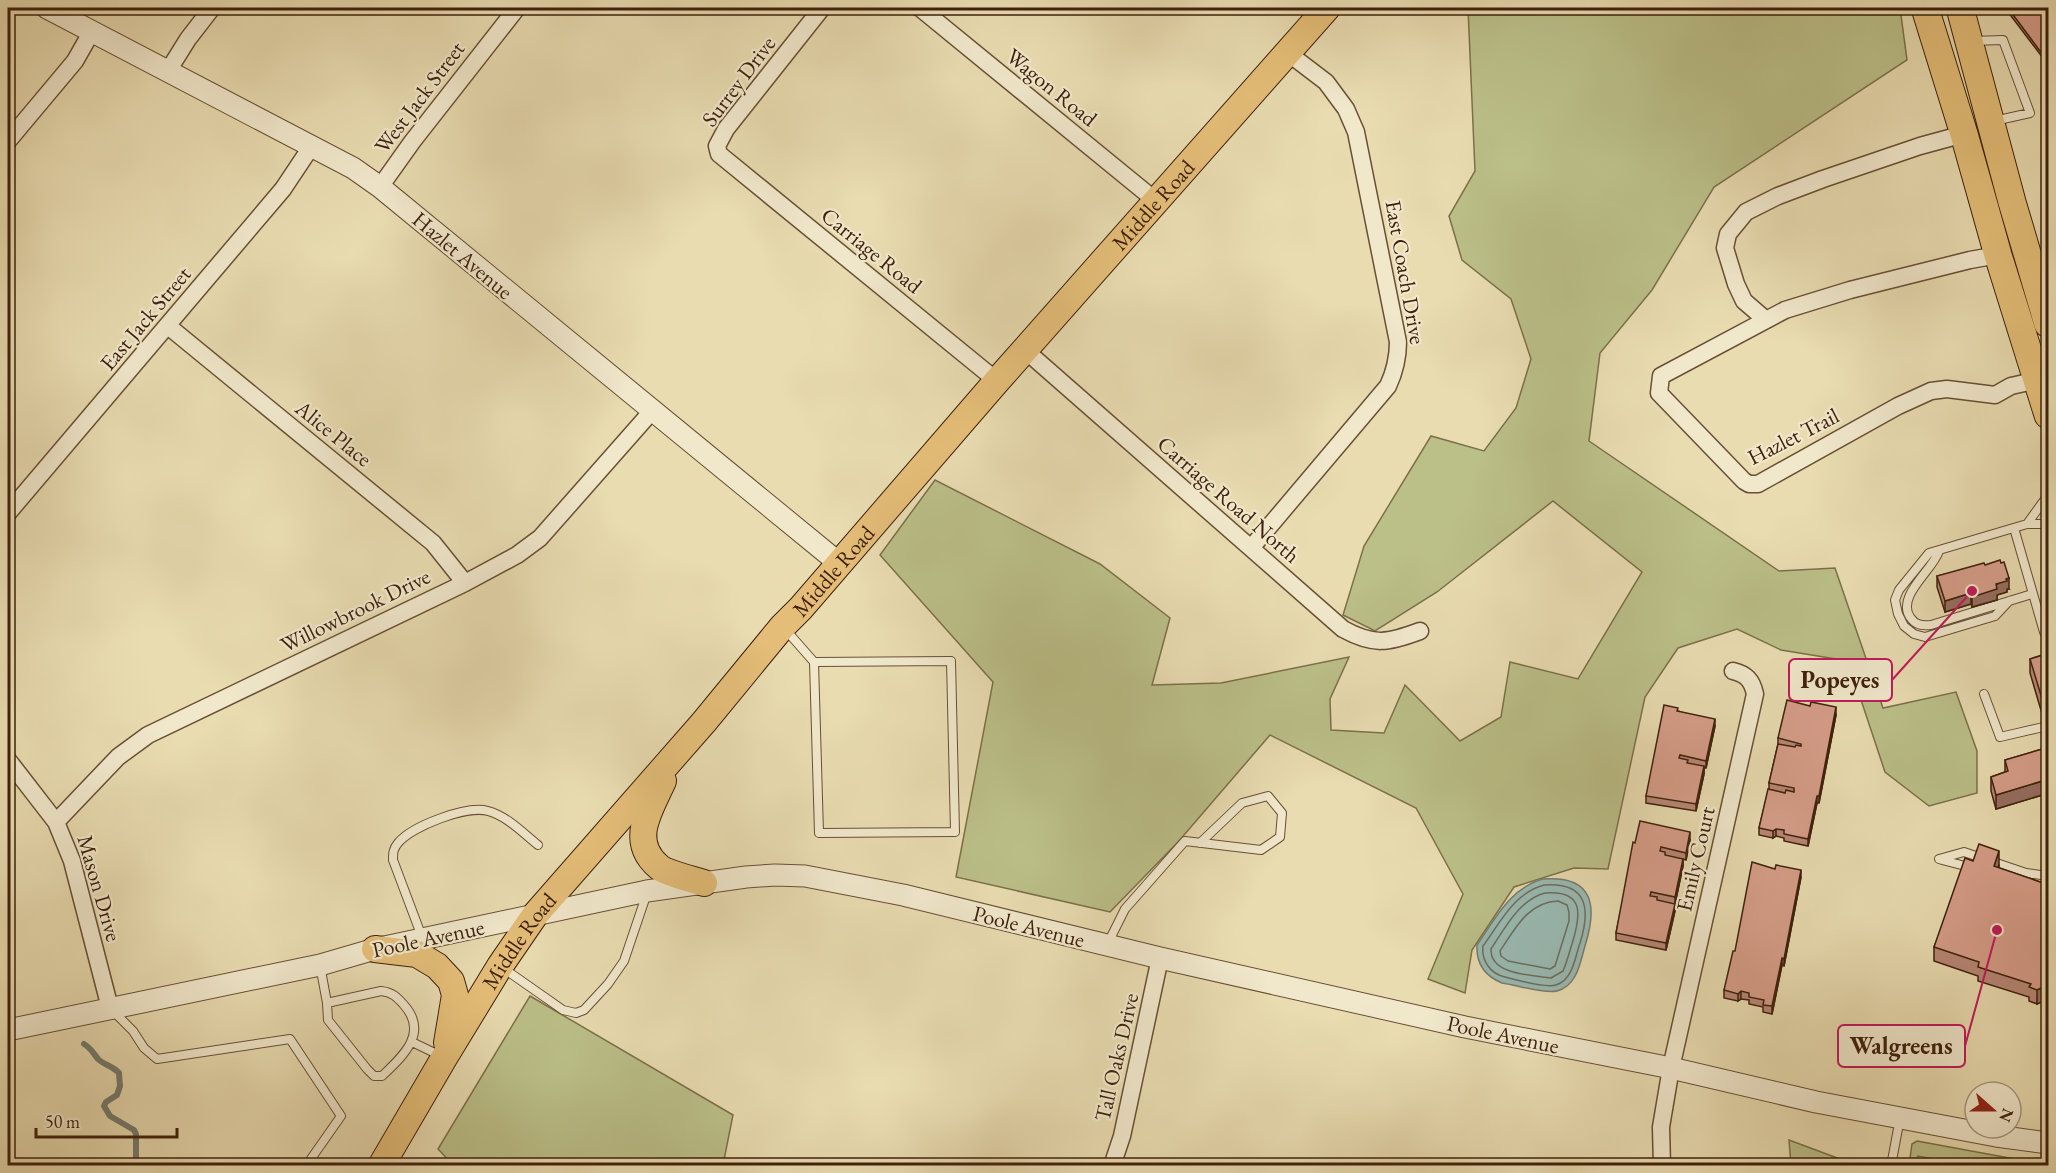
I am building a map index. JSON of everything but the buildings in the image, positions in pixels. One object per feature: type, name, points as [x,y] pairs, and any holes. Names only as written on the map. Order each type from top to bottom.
[{"type":"highway","points":[[1924,8],[2049,415]]},
{"type":"highway","points":[[1960,8],[1990,122],[2049,324]]},
{"type":"main road","name":"Middle Road","points":[[386,1161],[444,1058],[500,966],[535,915],[997,381],[1327,8]]},
{"type":"main road","points":[[673,757],[646,819],[642,838],[645,850],[660,868],[704,883]]},
{"type":"main road","points":[[375,949],[417,954],[437,966],[452,981],[455,995],[444,1058]]},
{"type":"street","name":"Hazlet Avenue","points":[[47,8],[353,168],[380,187],[840,564]]},
{"type":"street","points":[[168,71],[188,39],[212,8]]},
{"type":"street","name":"West Jack Street","points":[[380,187],[412,142],[517,8]]},
{"type":"street","name":"Surrey Drive","points":[[719,154],[717,146],[726,129],[822,8]]},
{"type":"street","name":"Wagon Road","points":[[920,8],[1156,201]]},
{"type":"street","points":[[8,141],[75,61],[92,31]]},
{"type":"street","name":"East Coach Drive","points":[[1251,548],[1388,386],[1395,371],[1398,355],[1396,331],[1356,132],[1346,109],[1326,82],[1288,53]]},
{"type":"street","points":[[1766,320],[1744,301],[1725,248],[1728,234],[1746,212],[1778,196],[1823,179],[1920,146],[1964,134]]},
{"type":"street","name":"East Jack Street","points":[[8,513],[283,189],[311,147]]},
{"type":"street","name":"Carriage Road","points":[[719,154],[997,381]]},
{"type":"street","name":"Hazlet Trail","points":[[1998,255],[1850,290],[1785,310],[1661,376],[1659,393],[1744,481],[1749,484],[1758,484],[1898,406],[1931,391],[1947,389],[1995,394],[2011,386],[2037,380]]},
{"type":"street","name":"Alice Place","points":[[168,326],[433,543],[465,583]]},
{"type":"street","name":"Carriage Road North","points":[[1025,350],[1343,629],[1366,640],[1394,641],[1420,631]]},
{"type":"street","name":"Willowbrook Drive","points":[[56,822],[118,757],[148,735],[465,583],[517,555],[540,537],[652,411]]},
{"type":"street","name":"Emily Court","points":[[1662,1166],[1661,1127],[1671,1068],[1755,694],[1748,677],[1733,671]]},
{"type":"street","name":"Mason Drive","points":[[8,760],[56,822],[72,861],[110,1008]]},
{"type":"street","name":"Poole Avenue","points":[[8,1030],[320,964],[422,938],[647,891],[775,875],[815,878],[903,895],[1160,958],[1466,1027],[1671,1068],[1816,1102],[2049,1143]]},
{"type":"street","name":"Tall Oaks Drive","points":[[1112,1166],[1122,1136],[1160,958]]},
{"type":"lane","points":[[1969,41],[2003,40],[2030,113],[1990,122]]},
{"type":"lane","points":[[2027,524],[2049,495]]},
{"type":"lane","points":[[2032,594],[1931,625],[1914,622],[1907,610],[1908,597],[1936,559],[1938,551],[2027,524],[2049,524]]},
{"type":"lane","points":[[2014,528],[2044,632]]},
{"type":"lane","points":[[783,627],[814,662],[819,833],[955,832],[951,661],[814,662]]},
{"type":"lane","points":[[1984,694],[2000,737],[2049,726]]},
{"type":"lane","points":[[1106,945],[1125,909],[1185,841],[1200,843],[1261,850],[1280,837],[1282,813],[1268,796],[1242,803],[1200,843]]},
{"type":"lane","points":[[422,938],[393,860],[393,850],[399,841],[426,825],[454,813],[474,809],[489,811],[505,818],[538,845]]},
{"type":"lane","points":[[1975,869],[1939,859],[1964,852],[2026,873],[2049,876]]},
{"type":"lane","points":[[500,966],[563,1010],[576,1013],[584,1010],[608,984],[624,961],[647,891]]},
{"type":"lane","points":[[320,964],[328,1020],[374,1076],[382,1076],[412,1042],[414,1021],[410,1011],[398,997],[389,992],[381,991],[327,1003]]},
{"type":"lane","points":[[110,1008],[133,1031],[144,1048],[157,1059],[290,1039],[341,1116],[306,1166]]},
{"type":"lane","points":[[412,1042],[444,1058]]},
{"type":"lane","points":[[1891,1166],[1900,1118]]},
{"type":"green space","points":[[1468,8],[1900,8],[1907,60],[1714,187],[1652,290],[1600,353],[1589,441],[1779,571],[1835,568],[1883,708],[1956,692],[1977,751],[1977,793],[1929,806],[1885,772],[1848,661],[1781,650],[1737,629],[1678,648],[1645,697],[1608,869],[1574,868],[1514,887],[1472,950],[1465,993],[1428,979],[1463,894],[1416,808],[1270,735],[1178,842],[1110,912],[956,877],[993,682],[880,555],[935,480],[1100,564],[1170,618],[1152,685],[1221,683],[1349,657],[1330,699],[1331,730],[1384,733],[1405,685],[1460,741],[1501,717],[1510,662],[1578,679],[1642,572],[1553,501],[1437,592],[1375,631],[1343,615],[1364,546],[1431,436],[1484,451],[1516,408],[1531,359],[1511,299],[1462,260],[1449,216],[1475,171]]},
{"type":"green space","points":[[530,996],[733,1115],[723,1165],[453,1165],[438,1149]]},
{"type":"green space","points":[[1789,1140],[1840,1159],[1839,1165],[1791,1165]]},
{"type":"green space","points":[[1917,1141],[2048,1165],[1965,1165],[1918,1156],[1916,1165],[1909,1165],[1912,1144]]},
{"type":"water","points":[[1543,879],[1572,882],[1582,888],[1591,906],[1589,931],[1577,973],[1564,988],[1551,992],[1496,980],[1486,973],[1477,952],[1477,945],[1512,897],[1531,883]]},
{"type":"waterway","points":[[84,1044],[100,1061],[119,1073],[120,1086],[117,1095],[104,1106],[110,1116],[134,1130],[136,1166]]},
{"type":"place","name":"Popeyes","points":[[1972,591]]},
{"type":"place","name":"Walgreens","points":[[1997,930]]}]
